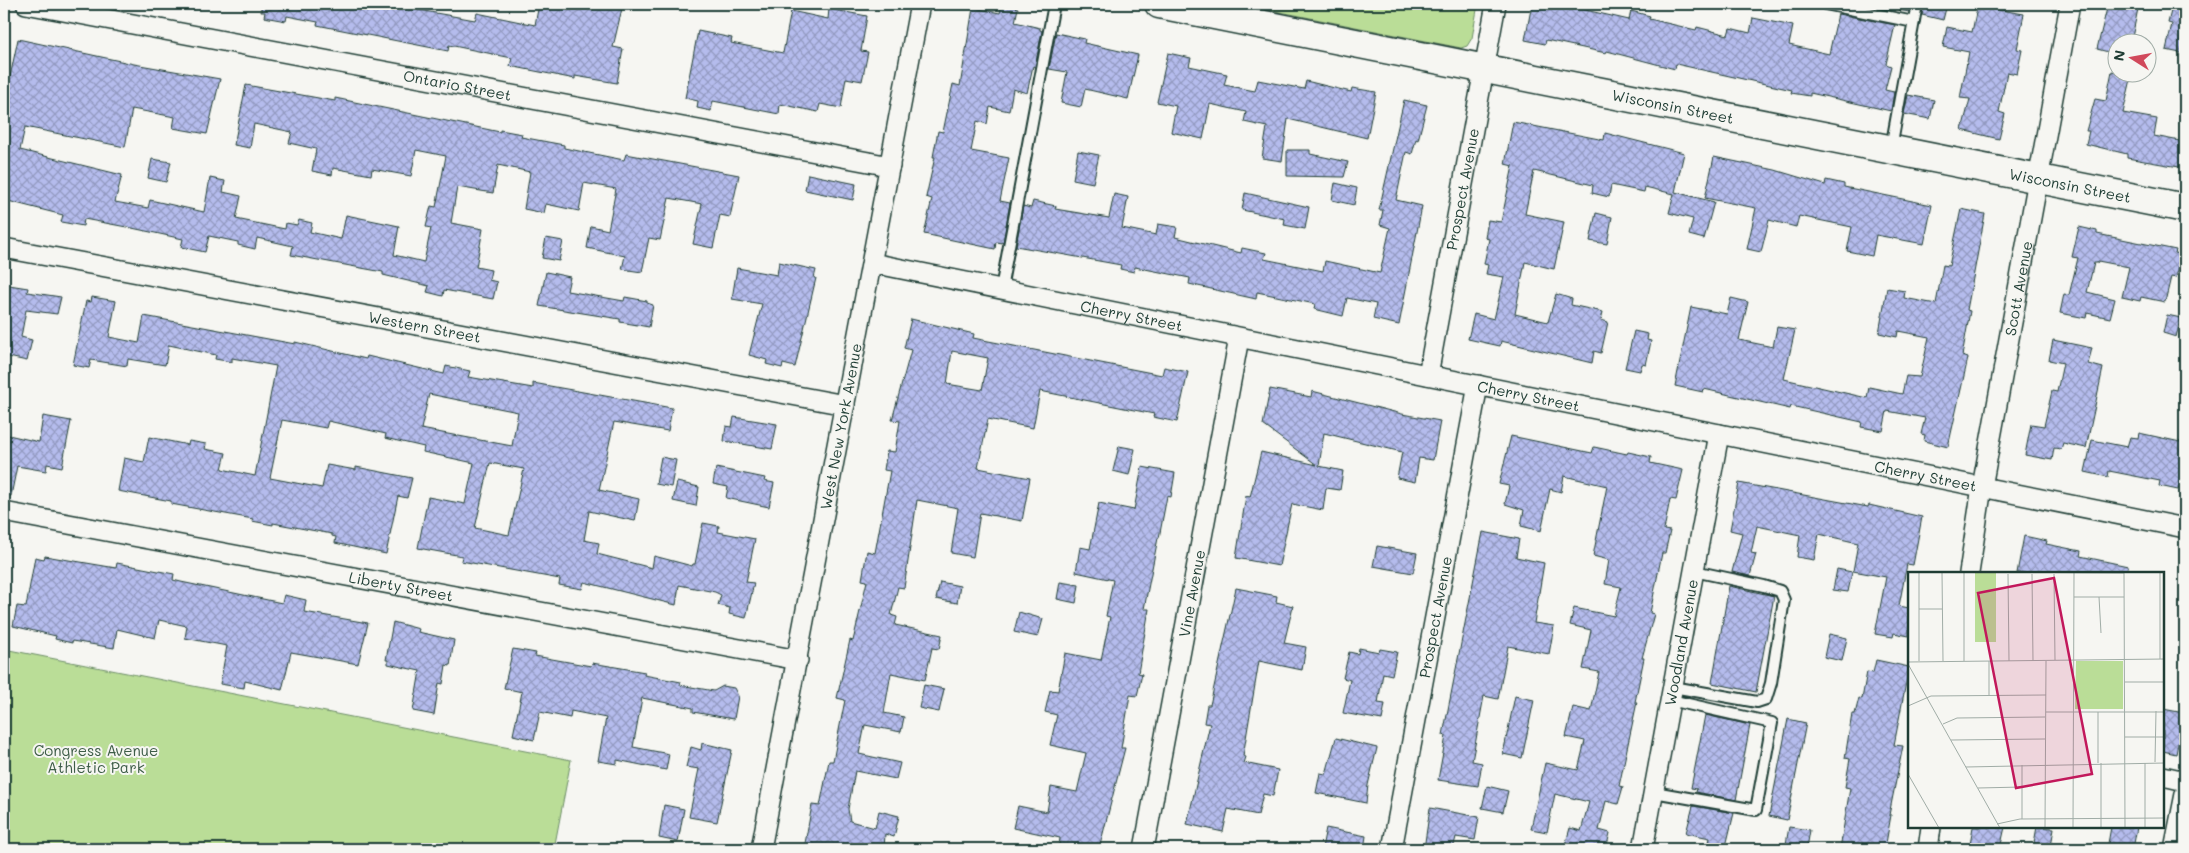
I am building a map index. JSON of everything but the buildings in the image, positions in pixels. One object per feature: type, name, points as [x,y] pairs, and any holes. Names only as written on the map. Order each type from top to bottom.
[{"type":"street","name":"Ontario Street","points":[[26,4],[890,166]]},
{"type":"street","name":"West New York Avenue","points":[[761,849],[920,4]]},
{"type":"street","name":"Wisconsin Street","points":[[1159,4],[2185,208]]},
{"type":"street","name":"Prospect Avenue","points":[[1428,374],[1496,4]]},
{"type":"street","name":"Scott Avenue","points":[[1969,572],[1982,487],[2070,4]]},
{"type":"street","name":"Western Street","points":[[4,248],[845,405]]},
{"type":"street","name":"Cherry Street","points":[[872,263],[2185,528]]},
{"type":"street","name":"Vine Avenue","points":[[1144,849],[1239,338]]},
{"type":"street","name":"Prospect Avenue","points":[[1392,849],[1478,385]]},
{"type":"street","name":"Woodland Avenue","points":[[1643,849],[1719,434]]},
{"type":"street","name":"Liberty Street","points":[[4,512],[798,660]]},
{"type":"street","points":[[2164,776],[2185,781]]},
{"type":"street","points":[[2174,849],[2185,794]]},
{"type":"street","points":[[1928,849],[1931,828]]},
{"type":"lane","points":[[1001,289],[1054,4]]},
{"type":"lane","points":[[1825,4],[1914,22]]},
{"type":"lane","points":[[1891,151],[1917,4]]},
{"type":"lane","points":[[1672,694],[1758,702],[1766,699],[1771,683],[1784,600],[1780,591],[1694,571]]},
{"type":"lane","points":[[1654,792],[1756,810],[1772,723],[1672,694]]},
{"type":"green space","points":[[1240,4],[1478,4],[1472,38],[1467,46],[1461,48]]},
{"type":"green space","name":"Congress Avenue Athletic Park","points":[[4,649],[571,760],[554,849],[4,849]]}]
